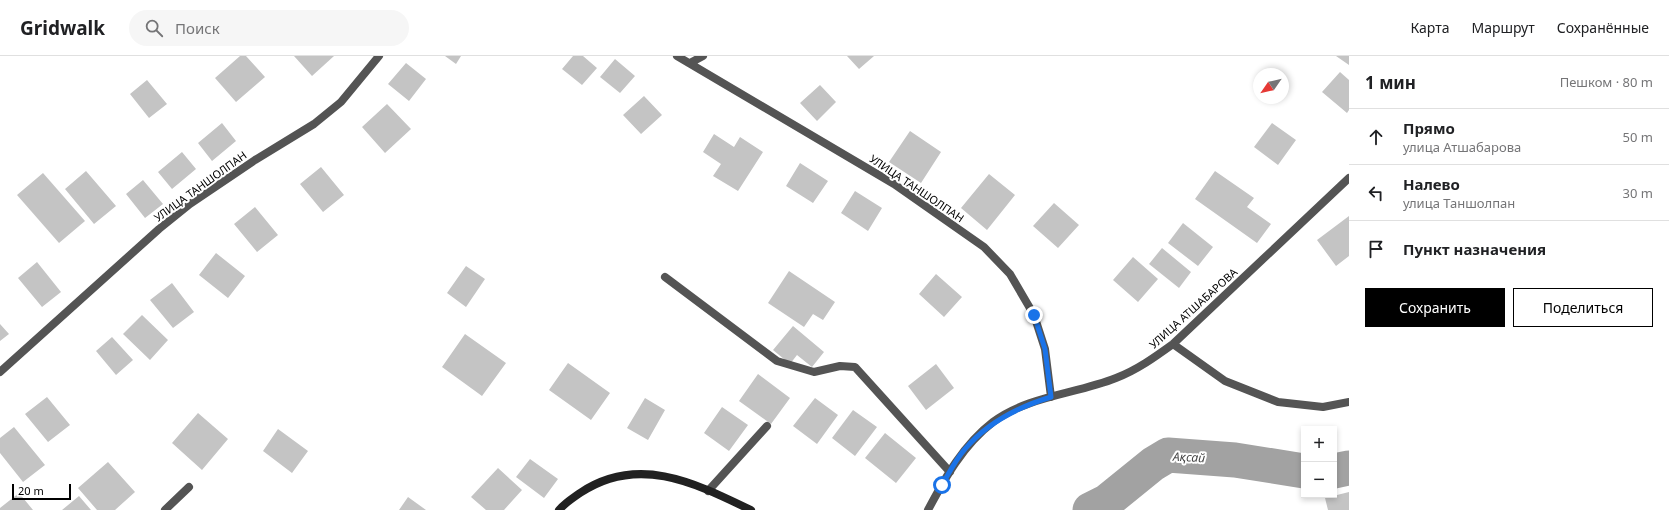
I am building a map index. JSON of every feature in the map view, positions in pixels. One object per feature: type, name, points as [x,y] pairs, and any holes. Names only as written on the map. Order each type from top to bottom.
[{"type":"main road","points":[[559,510],[590,487],[619,475],[649,473],[690,482],[751,510]]},
{"type":"street","name":"УЛИЦА ТАНШОЛПАН","points":[[0,372],[159,229],[190,204],[255,160],[314,124],[341,102],[380,56]]},
{"type":"street","name":"УЛИЦА ТАНШОЛПАН","points":[[677,56],[894,184],[984,247],[1010,274],[1034,315],[1045,349],[1051,397]]},
{"type":"street","points":[[690,63],[703,56]]},
{"type":"street","name":"УЛИЦА АТШАБАРОВА","points":[[928,510],[965,449],[993,422],[1026,404],[1115,378],[1143,366],[1173,344],[1349,178]]},
{"type":"street","points":[[665,277],[777,361],[814,372],[840,366],[855,367],[950,472]]},
{"type":"street","points":[[1173,344],[1225,381],[1278,402],[1323,407],[1349,402]]},
{"type":"street","points":[[708,491],[767,426]]},
{"type":"street","points":[[165,510],[189,487]]},
{"type":"building","points":[[240,56],[246,56],[265,77],[236,102],[215,78]]},
{"type":"building","points":[[294,56],[334,56],[312,76]]},
{"type":"building","points":[[445,56],[461,56],[456,64]]},
{"type":"building","points":[[573,56],[583,56],[597,68],[582,85],[562,69]]},
{"type":"building","points":[[847,56],[874,56],[859,69]]},
{"type":"building","points":[[1336,56],[1349,56],[1349,65]]},
{"type":"building","points":[[615,59],[635,76],[620,93],[600,77]]},
{"type":"building","points":[[406,63],[426,79],[409,101],[388,84]]},
{"type":"building","points":[[1340,72],[1349,80],[1349,110],[1347,113],[1322,92]]},
{"type":"building","points":[[147,80],[167,104],[149,118],[130,94]]},
{"type":"building","points":[[820,85],[836,102],[817,121],[800,103]]},
{"type":"building","points":[[644,96],[662,115],[641,134],[623,115]]},
{"type":"building","points":[[387,104],[411,129],[385,153],[362,127]]},
{"type":"building","points":[[222,123],[236,141],[212,161],[198,143]]},
{"type":"building","points":[[1272,123],[1296,140],[1278,165],[1254,147]]},
{"type":"building","points":[[910,131],[941,152],[921,183],[889,162]]},
{"type":"building","points":[[714,134],[734,147],[740,137],[763,152],[738,191],[713,176],[721,164],[703,152]]},
{"type":"building","points":[[182,152],[196,169],[172,189],[158,172]]},
{"type":"building","points":[[800,163],[828,181],[813,203],[786,186]]},
{"type":"building","points":[[321,167],[344,195],[323,212],[300,184]]},
{"type":"building","points":[[86,171],[116,206],[94,224],[65,189]]},
{"type":"building","points":[[1215,171],[1254,198],[1247,207],[1271,224],[1257,243],[1195,199]]},
{"type":"building","points":[[43,173],[85,221],[59,243],[17,195]]},
{"type":"building","points":[[989,174],[1015,195],[987,230],[961,208]]},
{"type":"building","points":[[143,180],[163,204],[145,218],[126,194]]},
{"type":"building","points":[[855,191],[882,208],[868,231],[841,213]]},
{"type":"building","points":[[1054,203],[1079,225],[1058,248],[1033,226]]},
{"type":"building","points":[[255,207],[278,235],[257,252],[234,224]]},
{"type":"building","points":[[1349,216],[1349,256],[1336,266],[1317,240]]},
{"type":"building","points":[[1183,223],[1213,247],[1198,266],[1168,243]]},
{"type":"building","points":[[1162,248],[1191,272],[1179,288],[1149,264]]},
{"type":"building","points":[[216,253],[245,276],[228,298],[199,275]]},
{"type":"building","points":[[1133,257],[1158,279],[1138,302],[1113,280]]},
{"type":"building","points":[[37,262],[61,292],[42,307],[18,278]]},
{"type":"building","points":[[466,266],[485,279],[466,307],[447,293]]},
{"type":"building","points":[[789,271],[835,302],[823,320],[813,314],[804,327],[768,303]]},
{"type":"building","points":[[936,274],[962,297],[944,317],[919,294]]},
{"type":"building","points":[[172,283],[194,312],[173,328],[150,300]]},
{"type":"building","points":[[142,315],[168,340],[150,360],[123,334]]},
{"type":"building","points":[[0,324],[9,334],[0,341]]},
{"type":"building","points":[[793,326],[824,352],[812,367],[797,355],[790,364],[773,350]]},
{"type":"building","points":[[465,334],[506,363],[482,396],[442,367]]},
{"type":"building","points":[[112,337],[133,360],[116,375],[96,351]]},
{"type":"building","points":[[568,363],[610,393],[591,420],[549,390]]},
{"type":"building","points":[[936,364],[954,388],[926,410],[908,386]]},
{"type":"building","points":[[758,374],[790,398],[771,424],[739,401]]},
{"type":"building","points":[[47,397],[70,425],[48,442],[25,414]]},
{"type":"building","points":[[645,398],[665,410],[648,440],[627,428]]},
{"type":"building","points":[[815,398],[838,415],[817,444],[793,426]]},
{"type":"building","points":[[722,407],[748,425],[729,451],[704,433]]},
{"type":"building","points":[[853,410],[877,427],[855,456],[832,438]]},
{"type":"building","points":[[198,413],[228,439],[202,470],[172,443]]},
{"type":"building","points":[[14,427],[45,465],[23,482],[0,453],[0,438]]},
{"type":"building","points":[[278,429],[308,451],[292,473],[263,451]]},
{"type":"building","points":[[885,433],[916,458],[896,483],[865,458]]},
{"type":"building","points":[[530,459],[558,479],[544,498],[516,477]]},
{"type":"building","points":[[108,462],[135,492],[115,510],[97,510],[78,488]]},
{"type":"building","points":[[498,468],[522,490],[504,510],[486,510],[471,497]]},
{"type":"building","points":[[1349,492],[1349,510],[1328,510],[1325,498],[1337,498],[1337,495]]},
{"type":"building","points":[[19,493],[33,510],[0,510],[0,508]]},
{"type":"building","points":[[79,496],[91,510],[62,510]]},
{"type":"building","points":[[408,497],[426,510],[399,510]]},
{"type":"waterway","name":"Ақсай","points":[[1090,510],[1106,502],[1153,464],[1168,455],[1235,460],[1301,471]]},
{"type":"waterway","name":"Ақсай","points":[[1337,470],[1349,468]]},
{"type":"route","points":[[942,485],[965,449],[993,422],[1026,404],[1051,397],[1045,349],[1034,315]]}]
